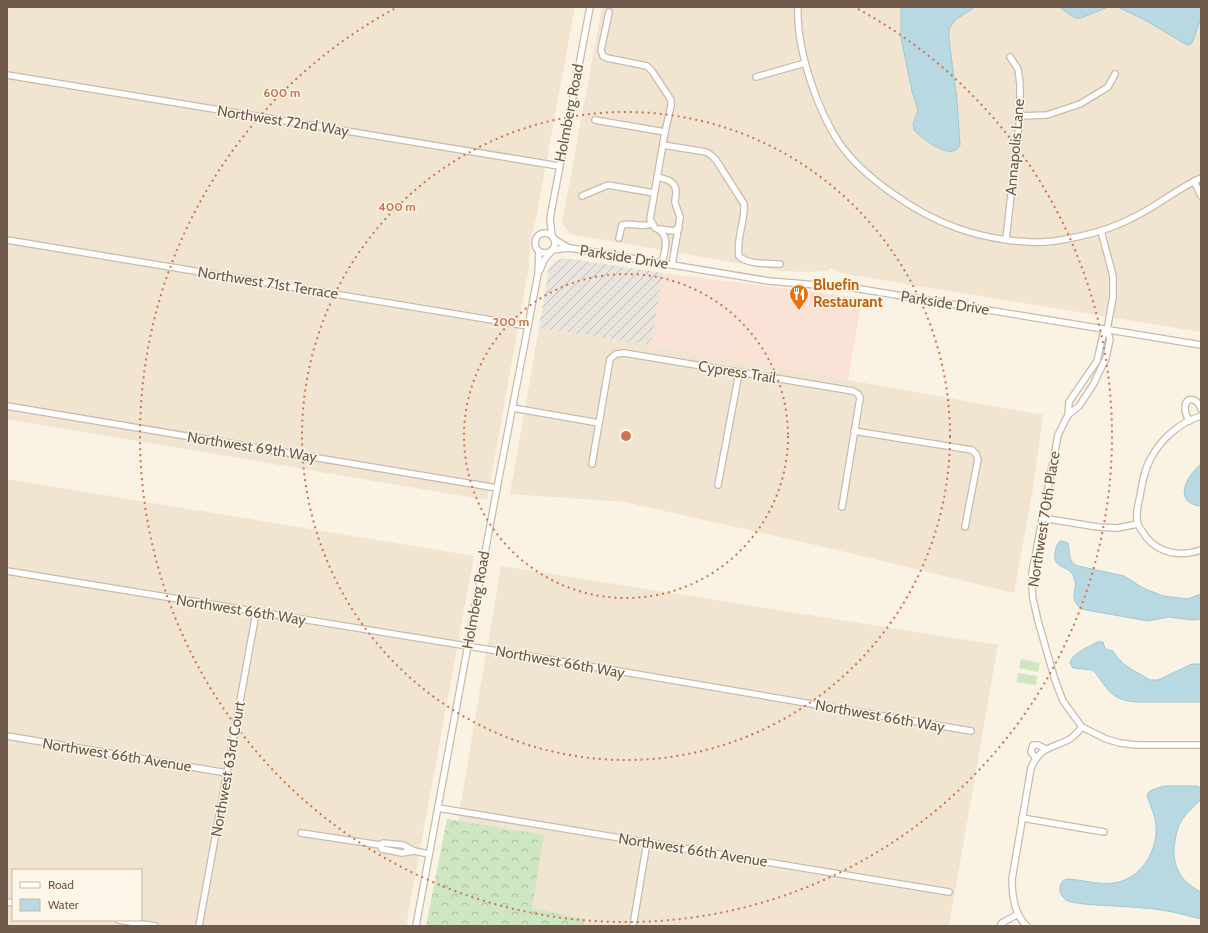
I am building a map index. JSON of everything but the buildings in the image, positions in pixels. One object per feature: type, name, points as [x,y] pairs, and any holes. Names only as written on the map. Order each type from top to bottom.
[{"type":"street","name":"Holmberg Road","points":[[553,237],[550,219],[590,7]]},
{"type":"street","points":[[798,7],[800,40],[805,63],[821,108],[840,144],[871,177],[890,191],[933,217],[956,227],[979,235],[1028,241],[1053,241],[1079,237],[1101,231],[1131,219],[1201,178]]},
{"type":"street","points":[[609,12],[601,50],[603,56],[647,66],[652,71],[671,100],[650,219],[655,228],[673,231],[678,228]]},
{"type":"street","name":"Annapolis Lane","points":[[1006,239],[1020,116],[1018,69],[1010,56]]},
{"type":"street","points":[[756,77],[805,63]]},
{"type":"street","points":[[1020,116],[1047,114],[1080,104],[1108,87],[1115,74]]},
{"type":"street","name":"Northwest 72nd Way","points":[[7,75],[559,166]]},
{"type":"street","points":[[596,120],[665,132]]},
{"type":"street","points":[[663,145],[706,152],[716,160],[744,204],[738,256],[743,260],[780,264]]},
{"type":"street","points":[[657,178],[672,182],[676,191],[675,204],[680,218],[672,265]]},
{"type":"street","points":[[1194,181],[1201,196]]},
{"type":"street","points":[[582,196],[608,185],[654,193]]},
{"type":"street","name":"Holmberg Road","points":[[541,234],[550,219]]},
{"type":"street","points":[[619,238],[622,225],[645,226],[652,224]]},
{"type":"street","points":[[660,229],[665,237],[666,243],[662,263]]},
{"type":"street","points":[[1101,231],[1113,276],[1112,297],[1107,330]]},
{"type":"street","points":[[547,233],[553,237],[555,245],[551,251],[544,254],[539,252],[535,247],[535,240],[538,235],[547,233]]},
{"type":"street","name":"Parkside Drive","points":[[553,237],[570,248]]},
{"type":"street","name":"Northwest 71st Terrace","points":[[7,240],[528,326]]},
{"type":"street","name":"Parkside Drive","points":[[551,251],[570,248],[769,281],[854,288],[1201,345]]},
{"type":"street","name":"Holmberg Road","points":[[538,274],[544,260],[551,251]]},
{"type":"street","name":"Holmberg Road","points":[[416,926],[538,274],[539,252]]},
{"type":"street","name":"Northwest 70th Place","points":[[1082,727],[1063,701],[1055,680],[1033,599],[1032,573],[1058,435],[1068,415],[1069,402],[1097,361],[1103,336],[1107,330]]},
{"type":"street","name":"Northwest 70th Place","points":[[1068,415],[1083,401],[1093,385],[1106,358],[1110,339],[1107,330]]},
{"type":"street","name":"Cypress Trail","points":[[599,423],[610,359],[616,354],[624,353],[853,391],[858,394],[860,398],[854,430]]},
{"type":"street","points":[[718,485],[739,372]]},
{"type":"street","points":[[1085,380],[1093,385]]},
{"type":"street","points":[[1074,395],[1083,401]]},
{"type":"street","points":[[1189,421],[1185,409],[1187,401],[1196,400],[1201,409]]},
{"type":"street","name":"Northwest 69th Way","points":[[7,406],[497,488]]},
{"type":"street","points":[[513,408],[599,423],[592,464]]},
{"type":"street","points":[[1198,417],[1183,424],[1159,445],[1150,459],[1144,477],[1137,510],[1138,524],[1151,542],[1160,549],[1170,553],[1181,554],[1201,550]]},
{"type":"street","points":[[842,507],[854,430],[972,450],[978,459],[965,527]]},
{"type":"street","points":[[1042,518],[1098,527],[1117,528],[1138,524]]},
{"type":"street","name":"Northwest 66th Way","points":[[7,571],[256,613],[468,646],[972,731]]},
{"type":"street","name":"Northwest 63rd Court","points":[[199,926],[256,613]]},
{"type":"street","points":[[1024,924],[1018,914],[1012,891],[1012,879],[1031,768],[1036,759],[1046,749],[1073,737],[1082,727],[1106,739],[1120,743],[1136,745],[1201,745]]},
{"type":"street","name":"Northwest 66th Avenue","points":[[7,736],[227,773]]},
{"type":"street","points":[[1036,759],[1031,752],[1033,745],[1038,745],[1046,749]]},
{"type":"street","name":"Northwest 66th Avenue","points":[[438,808],[949,892]]},
{"type":"street","points":[[1022,818],[1104,832]]},
{"type":"street","points":[[301,834],[380,845],[383,843],[403,845],[414,851],[429,854]]},
{"type":"street","points":[[633,926],[647,842]]},
{"type":"street","points":[[1000,926],[1002,923],[1018,914]]},
{"type":"street","points":[[125,921],[155,926]]},
{"type":"shaded area","points":[[7,7],[575,7],[536,218],[530,240],[529,267],[487,500],[7,419]]},
{"type":"shaded area","points":[[602,7],[1201,7],[1201,332],[839,273],[831,267],[828,271],[783,271],[570,234],[562,223]]},
{"type":"shaded area","points":[[559,259],[572,259],[663,273],[651,345],[539,328],[549,267]]},
{"type":"shaded area","points":[[663,273],[862,298],[848,380],[651,345]]},
{"type":"shaded area","points":[[539,328],[651,345],[1043,415],[1033,488],[1014,593],[833,549],[625,502],[510,494]]},
{"type":"shaded area","points":[[7,479],[474,556],[406,926],[7,926]]},
{"type":"shaded area","points":[[501,566],[998,645],[949,926],[583,926],[584,919],[532,909],[458,820]]},
{"type":"green space","points":[[1021,659],[1040,663],[1038,672],[1019,668]]},
{"type":"green space","points":[[1018,673],[1037,676],[1036,685],[1017,682]]},
{"type":"green space","points":[[447,819],[544,835],[532,908],[584,919],[583,926],[426,926]]},
{"type":"water","points":[[901,7],[975,7],[955,20],[949,29],[949,40],[957,100],[960,145],[956,150],[944,150],[937,147],[914,130],[913,124],[918,110],[912,91],[901,38]]},
{"type":"water","points":[[1059,7],[1108,7],[1081,18],[1075,18]]},
{"type":"water","points":[[1118,7],[1201,7],[1201,17],[1193,41],[1191,44],[1187,45],[1145,20]]},
{"type":"water","points":[[1201,464],[1200,506],[1191,503],[1186,499],[1184,494],[1187,481]]},
{"type":"water","points":[[1060,541],[1068,543],[1071,560],[1078,566],[1124,576],[1143,588],[1163,596],[1188,599],[1201,594],[1201,619],[1192,620],[1169,617],[1148,621],[1081,609],[1074,597],[1075,583],[1072,574],[1056,562],[1056,547]]},
{"type":"water","points":[[1097,642],[1103,642],[1105,649],[1113,651],[1124,664],[1150,680],[1158,680],[1192,664],[1201,664],[1201,702],[1137,702],[1120,699],[1106,688],[1093,670],[1073,668],[1070,663],[1071,659],[1077,653]]},
{"type":"water","points":[[1165,786],[1197,786],[1201,788],[1201,799],[1186,814],[1179,825],[1176,836],[1174,857],[1178,871],[1182,877],[1193,888],[1201,892],[1201,919],[1158,909],[1084,904],[1066,900],[1061,895],[1060,891],[1061,883],[1064,880],[1068,879],[1097,883],[1114,883],[1132,876],[1140,870],[1151,854],[1156,835],[1154,814],[1147,795],[1152,790]]},
{"type":"place","name":"Bluefin Restaurant","points":[[799,311]]}]
